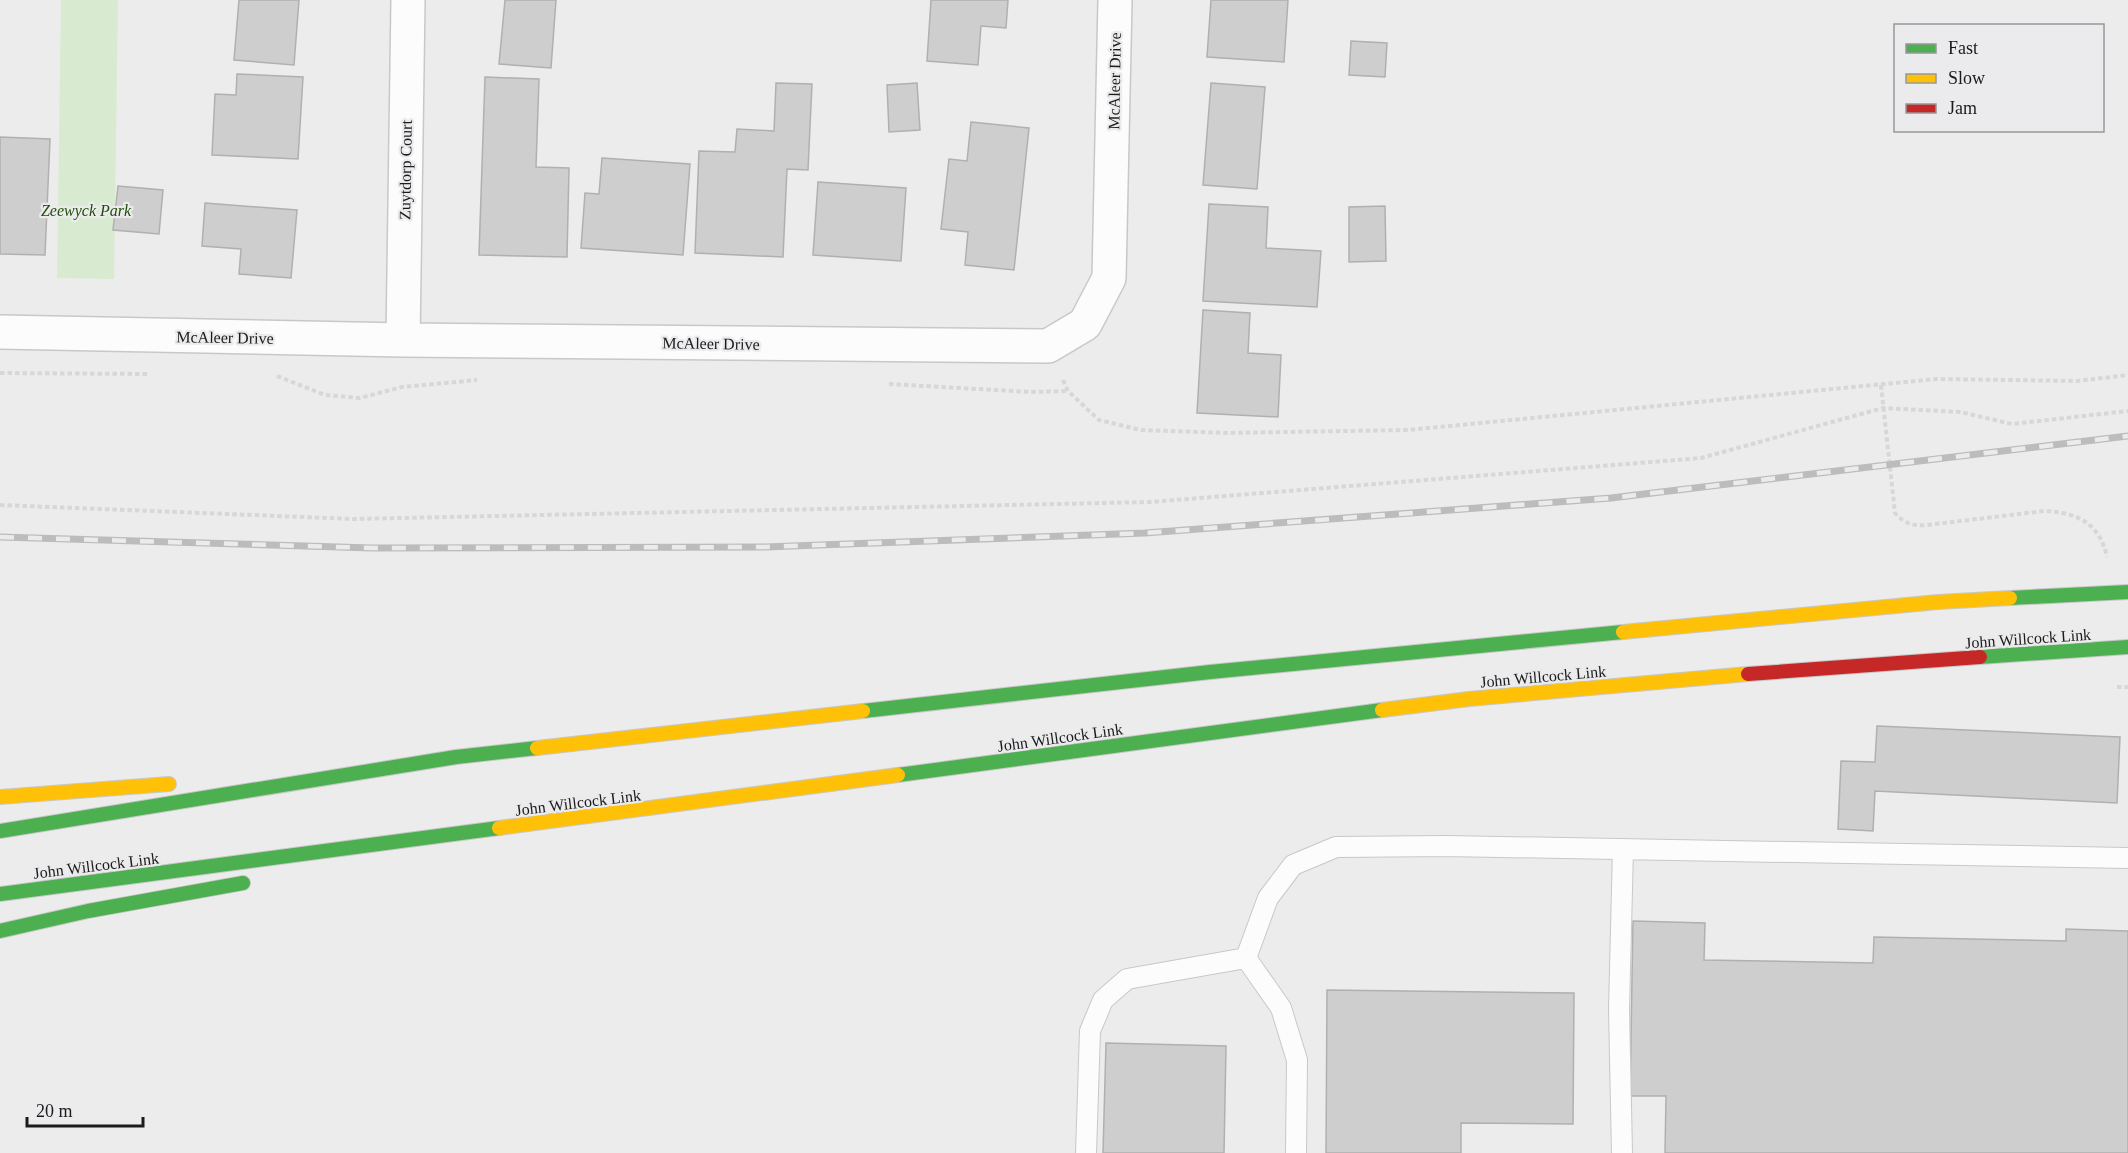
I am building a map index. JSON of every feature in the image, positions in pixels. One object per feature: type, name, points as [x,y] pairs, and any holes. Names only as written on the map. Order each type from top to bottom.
[{"type":"main road","points":[[253,776],[456,757],[1222,670],[1938,602],[2128,592]]},
{"type":"main road","name":"John Willcock Link","points":[[0,894],[1469,699],[1776,671],[2128,647]]},
{"type":"main road","points":[[0,831],[456,757]]},
{"type":"main road","points":[[0,797],[182,782]]},
{"type":"main road","points":[[380,858],[649,809]]},
{"type":"main road","points":[[0,932],[88,911],[252,882]]},
{"type":"street","name":"Zuytdorp Court","points":[[403,340],[408,0]]},
{"type":"street","name":"McAleer Drive","points":[[0,332],[403,340],[1048,346],[1085,324],[1109,278],[1115,0]]},
{"type":"lane","points":[[1246,958],[1268,898],[1293,865],[1336,847],[1623,849],[2128,858]]},
{"type":"lane","points":[[1622,1153],[1619,1009],[1623,849]]},
{"type":"lane","points":[[1086,1153],[1090,1031],[1103,1000],[1127,979],[1246,958]]},
{"type":"lane","points":[[1246,958],[1281,1008],[1297,1060],[1296,1153]]},
{"type":"path","points":[[0,373],[156,374]]},
{"type":"path","points":[[268,375],[278,376],[326,395],[360,398],[402,387],[485,380]]},
{"type":"path","points":[[1061,376],[1068,391],[1099,420],[1141,430],[1227,433],[1408,430],[1936,379],[2078,381],[2128,375]]},
{"type":"path","points":[[884,384],[1031,392],[1068,391]]},
{"type":"path","points":[[1881,385],[1895,513],[1904,522],[1914,526],[2044,511],[2062,512],[2078,517],[2094,527],[2102,538],[2108,561]]},
{"type":"path","points":[[0,505],[354,519],[1150,502],[1701,458],[1883,408],[1960,412],[2012,424],[2128,411]]},
{"type":"green space","name":"Zeewyck Park","points":[[61,0],[118,0],[114,279],[57,278]]},
{"type":"building","points":[[239,0],[299,0],[294,65],[234,60]]},
{"type":"building","points":[[505,0],[556,0],[551,68],[499,64]]},
{"type":"building","points":[[931,0],[1008,0],[1006,28],[981,26],[978,65],[927,61]]},
{"type":"building","points":[[1211,0],[1288,0],[1284,62],[1207,57]]},
{"type":"building","points":[[1351,41],[1387,43],[1385,77],[1349,75]]},
{"type":"building","points":[[237,74],[303,77],[298,159],[212,155],[215,94],[236,95]]},
{"type":"building","points":[[485,77],[539,79],[536,167],[569,168],[567,257],[479,255]]},
{"type":"building","points":[[776,83],[812,84],[808,170],[787,169],[783,257],[695,253],[699,151],[735,152],[737,129],[774,131]]},
{"type":"building","points":[[917,83],[920,130],[889,132],[887,85]]},
{"type":"building","points":[[1211,83],[1265,87],[1257,189],[1203,185]]},
{"type":"building","points":[[971,122],[1029,128],[1014,270],[965,265],[968,232],[941,229],[949,159],[967,161]]},
{"type":"building","points":[[0,137],[50,139],[45,255],[0,254]]},
{"type":"building","points":[[602,158],[690,164],[683,255],[581,248],[585,193],[599,194]]},
{"type":"building","points":[[818,182],[906,188],[901,261],[813,255]]},
{"type":"building","points":[[118,186],[163,190],[159,234],[113,230]]},
{"type":"building","points":[[205,203],[297,210],[291,278],[239,274],[241,249],[202,246]]},
{"type":"building","points":[[1209,204],[1268,207],[1266,248],[1321,251],[1317,307],[1203,301]]},
{"type":"building","points":[[1385,206],[1386,261],[1349,262],[1349,207]]},
{"type":"building","points":[[1203,310],[1250,313],[1248,353],[1281,355],[1278,417],[1197,413]]},
{"type":"building","points":[[1877,726],[2120,737],[2117,803],[1875,791],[1873,831],[1838,829],[1841,761],[1875,762]]},
{"type":"building","points":[[1633,921],[1705,923],[1704,960],[1873,963],[1874,937],[2066,941],[2066,929],[2128,931],[2128,1153],[1665,1153],[1666,1096],[1630,1096]]},
{"type":"building","points":[[1327,990],[1574,993],[1573,1124],[1461,1123],[1461,1153],[1326,1153]]},
{"type":"building","points":[[1106,1043],[1226,1046],[1224,1153],[1103,1153]]},
{"type":"railway","points":[[0,537],[372,548],[765,547],[1145,533],[1611,498],[2128,436]]},
{"type":"traffic: fast","points":[[2010,598],[2128,592]]},
{"type":"traffic: fast","points":[[863,711],[1210,672],[1623,632]]},
{"type":"traffic: fast","points":[[1980,657],[2128,647]]},
{"type":"traffic: fast","points":[[898,775],[1382,710]]},
{"type":"traffic: fast","points":[[0,831],[456,757],[537,748]]},
{"type":"traffic: fast","points":[[0,894],[499,828]]},
{"type":"traffic: fast","points":[[0,931],[88,911],[243,883]]},
{"type":"traffic: slow","points":[[1623,632],[1938,602],[2010,598]]},
{"type":"traffic: slow","points":[[1382,710],[1469,699],[1748,674]]},
{"type":"traffic: slow","points":[[537,748],[863,711]]},
{"type":"traffic: slow","points":[[499,828],[898,775]]},
{"type":"traffic: slow","points":[[0,797],[169,784]]},
{"type":"traffic: jam","points":[[1748,674],[1980,657]]}]
